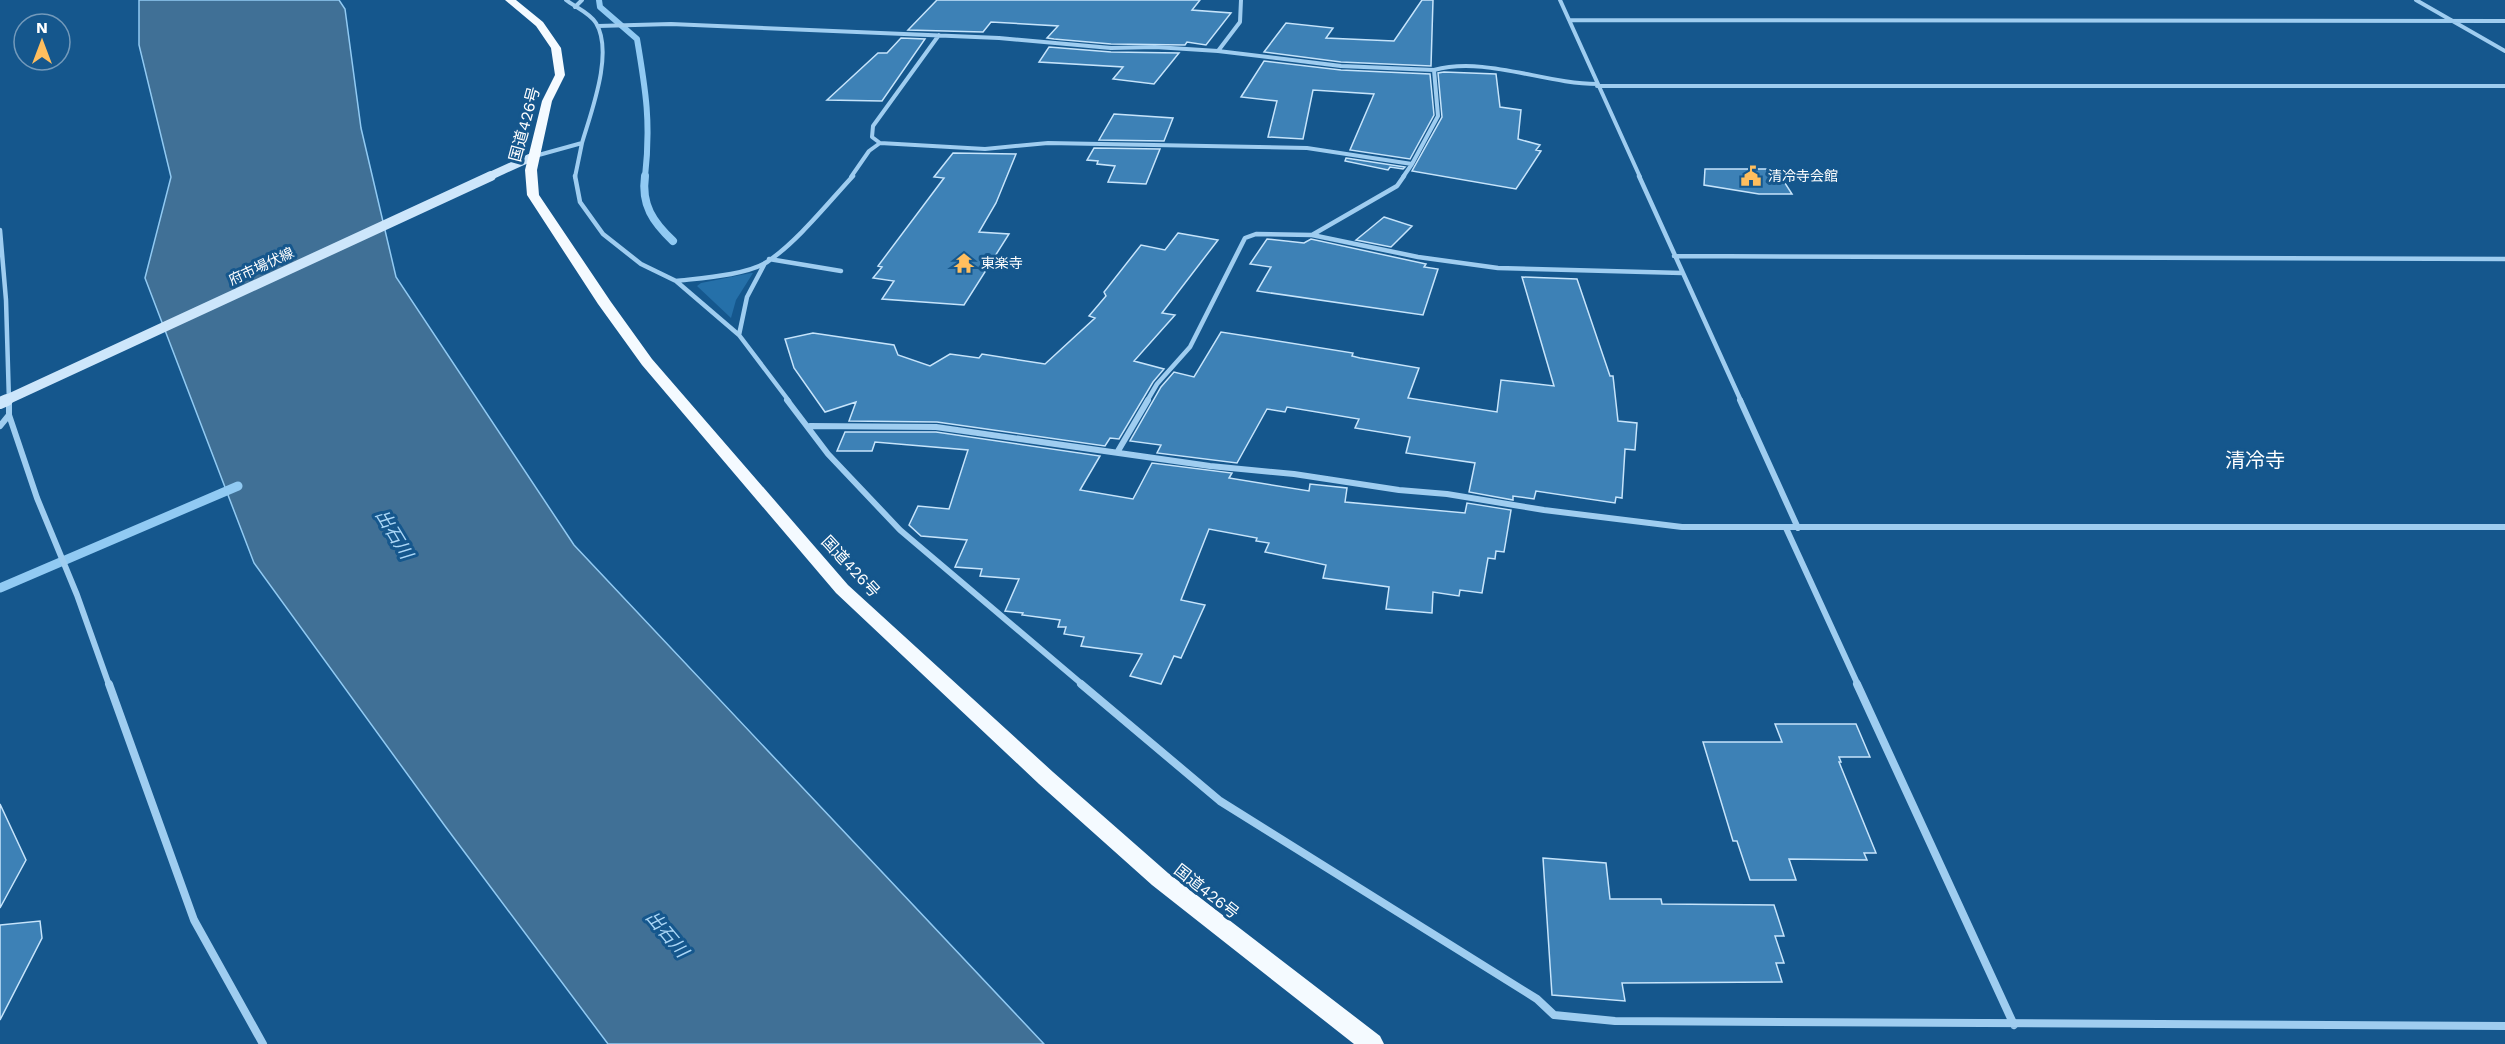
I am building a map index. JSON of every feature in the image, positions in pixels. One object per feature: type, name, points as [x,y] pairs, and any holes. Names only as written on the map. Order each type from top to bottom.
[{"type":"highway","name":"国道426号","points":[[510,0],[540,24],[556,48],[560,75],[547,101],[534,156],[531,170],[533,195],[605,304],[647,362],[842,589],[1046,778],[1160,879],[1372,1044]]},
{"type":"main road","name":"府市場伏線","points":[[4,401],[534,156]]},
{"type":"street","points":[[566,0],[592,18],[598,26],[602,43],[602,61],[575,176],[580,202],[603,234],[641,264],[676,281],[739,335],[810,426],[828,454],[900,530],[1220,801],[1538,999],[1554,1015],[1615,1021],[2505,1026]]},
{"type":"street","points":[[575,7],[582,0]]},
{"type":"street","points":[[1218,51],[1242,23],[1244,12],[1241,0]]},
{"type":"street","points":[[1560,0],[1798,528]]},
{"type":"street","points":[[2416,0],[2505,51]]},
{"type":"street","points":[[1569,20],[2505,21]]},
{"type":"street","points":[[598,26],[671,24],[939,35],[1111,48],[1155,47],[1218,51],[1341,66],[1434,70],[1445,67],[1502,69],[1575,84],[1597,85],[2505,86]]},
{"type":"street","points":[[939,35],[873,126],[872,137],[880,143],[985,149],[1088,143],[1307,148],[1412,164]]},
{"type":"street","points":[[1312,235],[1397,186],[1412,164],[1438,116],[1434,70]]},
{"type":"street","points":[[534,156],[582,143]]},
{"type":"street","points":[[739,335],[741,310],[767,261],[802,231],[859,169],[869,151],[880,143]]},
{"type":"street","points":[[0,230],[6,300],[4,401],[37,498],[77,595],[194,920],[263,1044]]},
{"type":"street","points":[[1118,451],[1156,384],[1190,347],[1245,238],[1256,234],[1312,235],[1418,257],[1498,268],[1682,273]]},
{"type":"street","points":[[1674,256],[2505,259]]},
{"type":"street","points":[[676,281],[726,275],[767,261],[841,271]]},
{"type":"street","points":[[0,426],[9,415]]},
{"type":"street","points":[[810,426],[936,427],[1118,451],[1210,466],[1294,474],[1399,490],[1447,494],[1544,510],[1682,527],[2505,527]]},
{"type":"street","points":[[1786,528],[2014,1025]]},
{"type":"shaded area","points":[[753,273],[736,300],[731,318],[697,286],[701,283]]},
{"type":"water","name":"出石川","points":[[139,0],[339,0],[345,9],[361,128],[396,277],[574,545],[1044,1044],[608,1044],[445,826],[254,563],[145,278],[171,177],[139,45]]},
{"type":"building","points":[[937,0],[1200,0],[1192,10],[1231,13],[1206,45],[1187,42],[1185,45],[1111,44],[1054,39],[1047,38],[1058,26],[991,22],[983,32],[908,30]]},
{"type":"building","points":[[1422,0],[1433,0],[1431,66],[1341,62],[1264,52],[1286,23],[1333,28],[1326,38],[1394,41]]},
{"type":"building","points":[[901,38],[925,39],[882,101],[827,100],[878,53],[887,53]]},
{"type":"building","points":[[1049,47],[1111,52],[1179,53],[1154,84],[1113,79],[1123,67],[1039,62]]},
{"type":"building","points":[[1264,61],[1341,70],[1430,74],[1434,115],[1410,159],[1350,150],[1374,94],[1313,90],[1303,139],[1268,137],[1277,101],[1241,97]]},
{"type":"building","points":[[1438,73],[1496,74],[1500,107],[1521,110],[1518,139],[1540,145],[1536,150],[1541,151],[1516,189],[1412,171],[1442,117]]},
{"type":"building","points":[[1114,114],[1173,118],[1164,141],[1099,140]]},
{"type":"building","points":[[1094,148],[1160,149],[1146,184],[1108,182],[1115,166],[1097,164],[1098,161],[1087,160]]},
{"type":"building","points":[[953,153],[1016,154],[996,203],[979,232],[1009,234],[964,305],[882,299],[894,281],[873,278],[882,267],[878,266],[944,178],[934,177]]},
{"type":"building","points":[[1346,158],[1405,167],[1403,169],[1390,167],[1388,170],[1345,161]]},
{"type":"building","name":"清冷寺会館","points":[[1705,169],[1776,169],[1792,194],[1759,194],[1704,185]]},
{"type":"building","points":[[1384,217],[1412,226],[1391,247],[1356,240]]},
{"type":"building","points":[[1178,233],[1218,240],[1162,313],[1175,315],[1134,361],[1164,369],[1153,382],[1119,439],[1110,438],[1105,446],[937,422],[849,421],[856,402],[825,412],[794,368],[785,339],[813,333],[894,345],[898,355],[930,366],[950,354],[979,358],[982,354],[1045,364],[1095,318],[1089,316],[1106,296],[1104,292],[1141,245],[1165,250]]},
{"type":"building","points":[[1267,239],[1304,243],[1311,239],[1426,264],[1424,267],[1438,269],[1423,315],[1257,291],[1271,267],[1250,264]]},
{"type":"building","points":[[1522,277],[1577,279],[1610,376],[1613,376],[1618,421],[1637,423],[1635,450],[1625,449],[1622,498],[1616,497],[1615,503],[1536,491],[1534,499],[1513,496],[1513,500],[1469,492],[1475,463],[1406,453],[1410,437],[1355,428],[1359,419],[1287,407],[1285,412],[1267,409],[1237,463],[1157,453],[1161,445],[1130,441],[1161,387],[1174,372],[1194,377],[1221,332],[1353,353],[1352,356],[1360,358],[1419,368],[1408,398],[1497,412],[1501,380],[1554,386]]},
{"type":"building","points":[[845,432],[936,432],[1100,456],[1080,490],[1133,499],[1152,463],[1232,473],[1229,478],[1309,491],[1310,484],[1347,488],[1345,502],[1465,513],[1467,503],[1511,510],[1504,552],[1496,551],[1495,559],[1488,558],[1482,593],[1460,590],[1459,596],[1433,592],[1432,613],[1386,609],[1389,587],[1323,578],[1326,565],[1265,552],[1269,543],[1256,541],[1257,538],[1209,529],[1181,600],[1205,605],[1181,658],[1174,656],[1161,684],[1130,676],[1142,654],[1081,646],[1084,637],[1064,634],[1066,627],[1058,627],[1060,620],[1005,611],[1019,579],[980,576],[982,569],[955,567],[967,540],[921,536],[909,525],[918,506],[949,509],[968,450],[875,442],[872,451],[837,451]]},
{"type":"building","points":[[1775,724],[1856,724],[1870,757],[1839,757],[1841,762],[1839,762],[1876,853],[1864,853],[1867,860],[1789,859],[1796,880],[1750,880],[1737,841],[1733,841],[1703,742],[1782,742]]},
{"type":"building","points":[[0,804],[26,860],[0,908]]},
{"type":"building","points":[[1543,858],[1606,863],[1610,899],[1661,899],[1662,904],[1774,905],[1784,936],[1775,936],[1784,963],[1776,963],[1782,982],[1622,983],[1625,1001],[1552,995]]},
{"type":"building","points":[[40,921],[42,938],[0,1020],[0,925]]},
{"type":"waterway","points":[[599,0],[600,7],[637,39],[647,108],[648,140],[645,177]]},
{"type":"waterway","points":[[645,176],[645,196],[650,212],[654,220],[673,241]]},
{"type":"waterway","points":[[0,588],[238,486]]},
{"type":"place","name":"清冷寺会館","points":[[1751,176]]},
{"type":"place","name":"東楽寺","points":[[964,263]]},
{"type":"district","name":"清冷寺","points":[[2255,460]]}]
